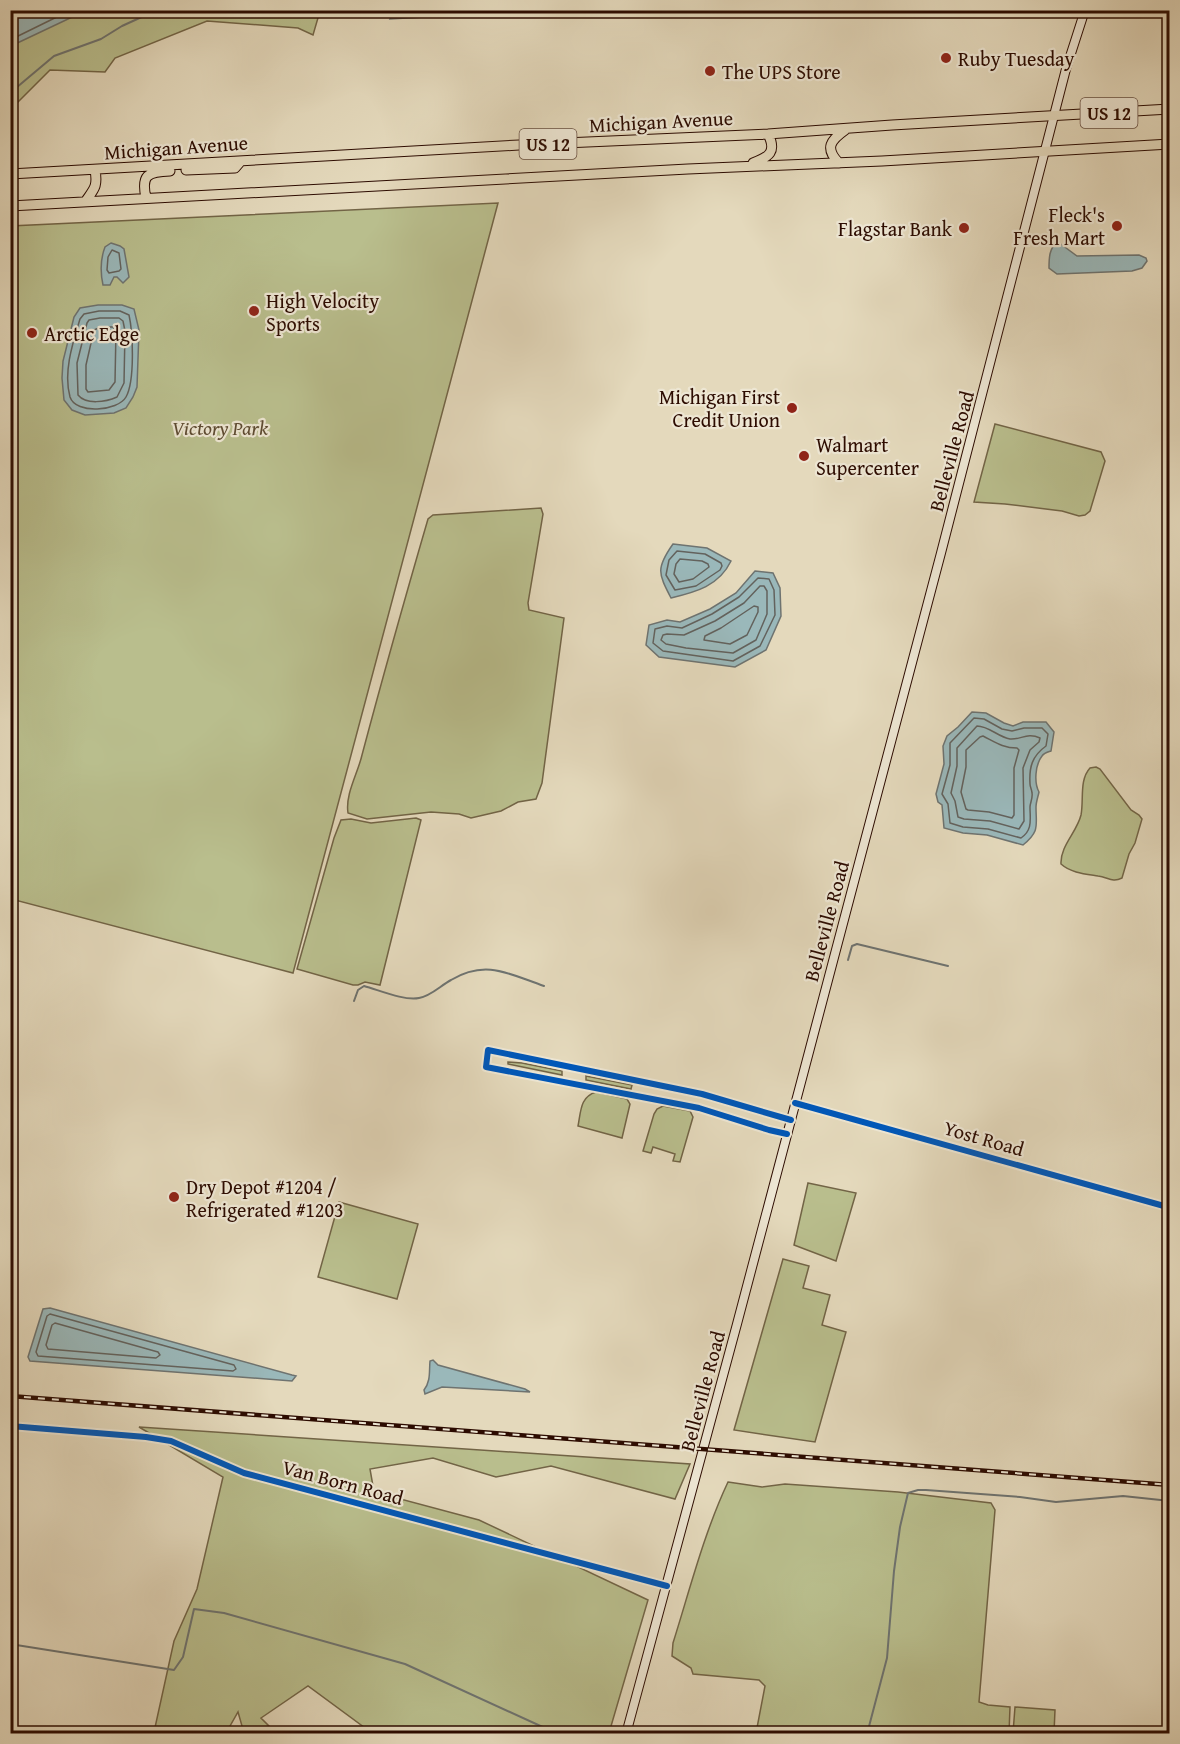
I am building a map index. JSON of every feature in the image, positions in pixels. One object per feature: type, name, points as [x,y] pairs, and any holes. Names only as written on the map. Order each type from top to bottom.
[{"type":"main road","name":"Belleville Road","points":[[626,1734],[939,563],[1054,116],[1085,10]]},
{"type":"main road","name":"Michigan Avenue","points":[[10,174],[768,134],[1170,109]]},
{"type":"main road","points":[[838,163],[832,154],[831,143],[833,138],[847,128]]},
{"type":"main road","points":[[746,166],[768,156],[772,144],[768,134]]},
{"type":"main road","name":"US 12","points":[[10,206],[1170,144]]},
{"type":"main road","points":[[146,198],[143,185],[148,175],[161,172],[235,168],[241,161]]},
{"type":"main road","points":[[85,202],[97,182],[95,170]]},
{"type":"street","points":[[787,1134],[699,1108],[486,1067],[488,1050],[702,1095],[791,1120]]},
{"type":"street","points":[[576,1084],[579,1069]]},
{"type":"street","points":[[646,1098],[649,1084]]},
{"type":"street","points":[[699,1108],[702,1095]]},
{"type":"street","name":"Yost Road","points":[[795,1103],[1164,1206]]},
{"type":"street","name":"Van Born Road","points":[[10,1426],[171,1441],[244,1473],[667,1586]]},
{"type":"green space","points":[[11,11],[320,11],[313,35],[298,28],[207,21],[115,58],[105,72],[50,70],[11,109]]},
{"type":"green space","name":"Victory Park","points":[[498,203],[293,973],[11,899],[10,226]]},
{"type":"green space","points":[[995,424],[1101,452],[1105,461],[1090,511],[1079,516],[1062,511],[974,502]]},
{"type":"green space","points":[[541,508],[543,514],[528,603],[529,610],[564,618],[542,783],[536,799],[518,802],[501,811],[471,818],[459,814],[431,812],[367,819],[348,813],[350,791],[428,519],[433,515]]},
{"type":"green space","points":[[1090,768],[1100,769],[1131,810],[1142,819],[1122,878],[1119,879],[1113,880],[1078,873],[1061,864],[1063,851],[1081,815],[1084,778]]},
{"type":"green space","points":[[416,818],[421,820],[380,985],[365,982],[353,985],[297,969],[341,820],[351,819],[371,823]]},
{"type":"green space","points":[[508,1062],[562,1071],[562,1075],[508,1064]]},
{"type":"green space","points":[[586,1076],[632,1085],[631,1089],[586,1080]]},
{"type":"green space","points":[[596,1092],[627,1099],[630,1104],[622,1138],[578,1126],[584,1101]]},
{"type":"green space","points":[[663,1106],[690,1111],[693,1117],[680,1162],[673,1161],[675,1154],[653,1147],[651,1153],[643,1151],[654,1114]]},
{"type":"green space","points":[[808,1183],[856,1193],[836,1261],[794,1245]]},
{"type":"green space","points":[[339,1202],[418,1224],[397,1299],[318,1277]]},
{"type":"green space","points":[[783,1259],[809,1266],[803,1288],[830,1295],[822,1325],[846,1332],[815,1442],[734,1430]]},
{"type":"green space","points":[[139,1427],[690,1464],[675,1499],[551,1466],[496,1477],[433,1458],[370,1469],[374,1492],[479,1520],[648,1600],[609,1733],[372,1733],[308,1686],[261,1718],[276,1733],[244,1733],[238,1712],[226,1733],[154,1732],[174,1641],[197,1589],[223,1477]]},
{"type":"green space","points":[[728,1482],[762,1487],[785,1484],[898,1492],[991,1503],[995,1510],[979,1702],[1010,1707],[1009,1733],[756,1733],[765,1686],[759,1680],[693,1674],[691,1668],[672,1656],[673,1643],[698,1561]]},
{"type":"green space","points":[[1015,1707],[1055,1710],[1054,1733],[1013,1733]]},
{"type":"water","points":[[11,10],[85,10],[85,11],[11,46]]},
{"type":"water","points":[[394,10],[537,10],[537,11],[390,19]]},
{"type":"water","points":[[1058,242],[1077,256],[1139,255],[1147,261],[1142,268],[1132,271],[1057,274],[1049,268],[1049,257],[1051,250]]},
{"type":"water","points":[[111,243],[124,249],[129,277],[123,283],[114,277],[110,285],[103,285],[102,256],[105,247]]},
{"type":"water","points":[[122,305],[134,309],[139,330],[137,387],[126,408],[114,413],[85,415],[72,410],[64,400],[63,361],[74,317],[80,308]]},
{"type":"water","points":[[673,544],[707,548],[731,561],[726,570],[706,587],[671,598],[661,576],[661,565]]},
{"type":"water","points":[[755,571],[773,573],[780,588],[781,616],[766,650],[735,667],[659,657],[646,645],[649,625],[667,620],[680,622],[710,609],[736,593]]},
{"type":"water","points":[[972,712],[986,713],[1013,726],[1023,722],[1046,722],[1054,732],[1051,751],[1042,756],[1036,774],[1039,792],[1035,832],[1023,845],[987,835],[963,833],[944,828],[942,805],[938,802],[936,794],[944,764],[943,746],[947,736]]},
{"type":"water","points":[[50,1308],[296,1376],[292,1381],[30,1361],[28,1357],[43,1309]]},
{"type":"water","points":[[433,1360],[438,1365],[530,1392],[442,1387],[425,1394],[424,1390],[429,1380],[430,1361]]},
{"type":"waterway","points":[[10,93],[54,56],[101,39],[122,26],[157,10]]},
{"type":"waterway","points":[[848,960],[852,946],[857,944],[948,966]]},
{"type":"waterway","points":[[354,1001],[358,990],[364,986],[399,997],[419,998],[475,970],[508,973],[544,986]]},
{"type":"waterway","points":[[867,1734],[887,1658],[894,1571],[900,1527],[908,1493],[926,1490],[1056,1502],[1123,1496],[1170,1501]]},
{"type":"waterway","points":[[10,1644],[174,1670],[183,1657],[194,1609],[224,1613],[405,1664],[558,1734]]},
{"type":"railway","points":[[10,1396],[1170,1485]]},
{"type":"cycle path","points":[[787,1134],[699,1108],[486,1067],[488,1050],[702,1094],[791,1120]]},
{"type":"cycle path","points":[[795,1103],[1164,1206]]},
{"type":"cycle path","points":[[10,1426],[171,1441],[244,1473],[667,1586]]},
{"type":"place","name":"Ruby Tuesday","points":[[946,58]]},
{"type":"place","name":"The UPS Store","points":[[710,71]]},
{"type":"place","name":"Fleck's Fresh Mart","points":[[1117,226]]},
{"type":"place","name":"Flagstar Bank","points":[[964,228]]},
{"type":"place","name":"High Velocity Sports","points":[[254,311]]},
{"type":"place","name":"Arctic Edge","points":[[32,333]]},
{"type":"place","name":"Michigan First Credit Union","points":[[792,408]]},
{"type":"place","name":"Walmart Supercenter","points":[[804,456]]},
{"type":"place","name":"Dry Depot #1204 / Refrigerated #1203","points":[[174,1197]]}]
